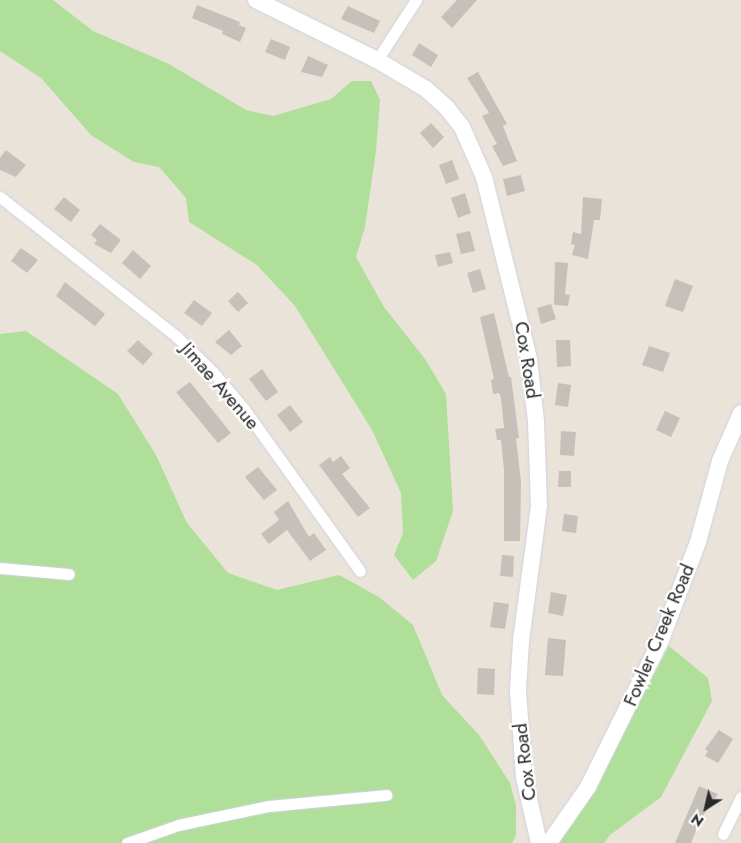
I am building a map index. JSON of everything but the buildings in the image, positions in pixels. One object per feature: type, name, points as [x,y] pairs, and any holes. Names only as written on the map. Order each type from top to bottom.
[{"type":"street","name":"Cox Road","points":[[256,0],[377,60],[426,90],[447,108],[462,127],[484,177],[529,359],[536,421],[539,506],[521,641],[518,690],[524,777],[539,843]]},
{"type":"street","points":[[377,60],[416,0]]},
{"type":"street","name":"Jimae Avenue","points":[[0,197],[194,352],[244,409],[360,571]]},
{"type":"street","name":"Fowler Creek Road","points":[[549,843],[588,788],[661,640],[698,542],[720,461],[741,413]]},
{"type":"street","points":[[0,568],[69,574]]},
{"type":"street","points":[[127,843],[178,825],[269,806],[386,794]]},
{"type":"street","points":[[723,834],[741,797]]},
{"type":"green space","points":[[0,0],[53,0],[93,31],[169,64],[246,110],[273,116],[331,99],[352,81],[371,81],[380,100],[376,151],[365,227],[356,257],[384,307],[425,359],[446,394],[453,511],[436,561],[413,580],[394,555],[403,533],[401,493],[372,430],[295,306],[257,265],[189,222],[186,198],[159,167],[134,162],[91,135],[41,78],[0,51]]},
{"type":"green space","points":[[26,331],[118,394],[156,455],[187,523],[228,573],[277,590],[339,575],[379,597],[413,625],[442,695],[479,735],[510,783],[516,806],[516,835],[512,843],[0,843],[0,334]]},
{"type":"green space","points":[[669,646],[708,678],[712,701],[661,797],[610,835],[604,843],[559,843],[585,805]]}]
